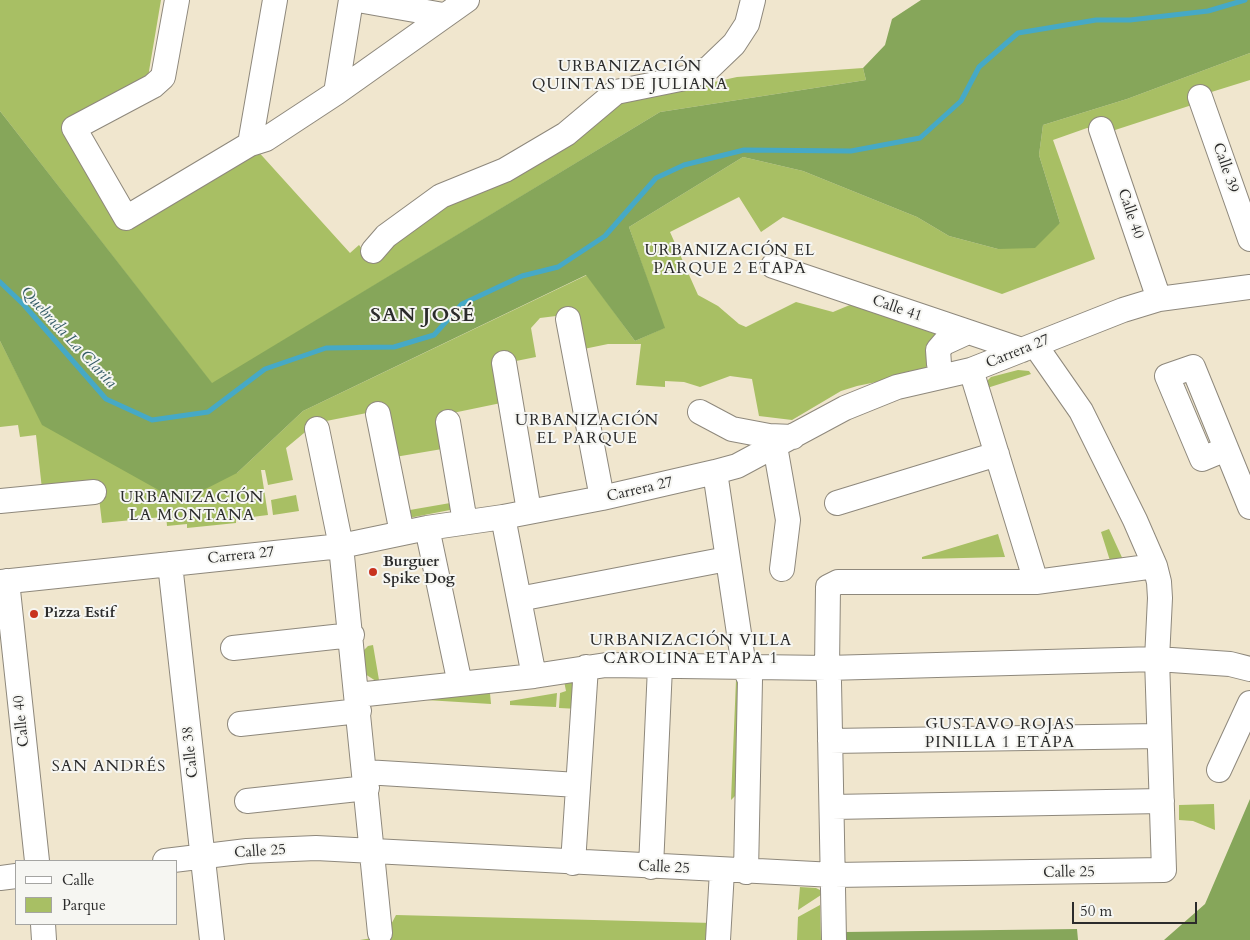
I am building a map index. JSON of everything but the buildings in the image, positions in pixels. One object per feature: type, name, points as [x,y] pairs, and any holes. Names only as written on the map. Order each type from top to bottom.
[{"type":"street","points":[[177,0],[163,77],[152,86],[74,128],[126,218],[250,144],[266,139],[336,93],[443,15],[467,0]]},
{"type":"street","points":[[250,144],[275,0]]},
{"type":"street","points":[[336,93],[351,0]]},
{"type":"street","points":[[358,0],[443,15]]},
{"type":"street","points":[[373,251],[386,236],[440,196],[505,170],[566,134],[616,92],[690,77],[709,68],[738,37],[746,24],[752,0]]},
{"type":"street","name":"Calle 39","points":[[1200,97],[1250,239]]},
{"type":"street","name":"Calle 40","points":[[1101,129],[1159,299]]},
{"type":"street","name":"Calle 41","points":[[773,266],[968,332],[1028,348]]},
{"type":"street","name":"Carrera 27","points":[[3,582],[341,546],[427,528],[503,517],[602,498],[715,472],[737,466],[846,408],[898,387],[971,370],[1123,310],[1159,299],[1250,287]]},
{"type":"street","points":[[568,319],[602,498]]},
{"type":"street","points":[[939,364],[938,350],[944,342],[968,332]]},
{"type":"street","points":[[832,807],[1162,801],[1156,659],[1160,598],[1155,566],[1135,520],[1082,411],[1028,348]]},
{"type":"street","points":[[504,363],[529,512]]},
{"type":"street","points":[[971,370],[1036,582]]},
{"type":"street","points":[[700,412],[732,429],[785,441],[788,520],[782,568]]},
{"type":"street","points":[[378,414],[402,533]]},
{"type":"street","points":[[448,422],[465,522]]},
{"type":"street","points":[[316,429],[341,546],[352,635],[380,933]]},
{"type":"street","points":[[1226,449],[1250,507]]},
{"type":"street","points":[[837,503],[997,454]]},
{"type":"street","points":[[715,472],[744,667],[750,680],[746,872]]},
{"type":"street","points":[[0,501],[94,492]]},
{"type":"street","points":[[503,517],[534,676]]},
{"type":"street","points":[[427,528],[460,684]]},
{"type":"street","points":[[519,599],[727,559]]},
{"type":"street","name":"Calle 38","points":[[170,564],[212,940]]},
{"type":"street","points":[[834,940],[834,876],[829,682],[827,668],[828,586],[838,582],[1036,582],[1155,566]]},
{"type":"street","name":"Calle 40","points":[[3,582],[37,860]]},
{"type":"street","points":[[233,648],[352,635]]},
{"type":"street","points":[[240,724],[460,684],[534,676],[606,665],[827,668],[1156,659],[1230,664],[1250,669]]},
{"type":"street","points":[[573,863],[586,667]]},
{"type":"street","points":[[651,867],[660,667]]},
{"type":"street","points":[[1219,770],[1250,704]]},
{"type":"street","points":[[830,740],[1159,736]]},
{"type":"street","points":[[247,802],[366,780],[578,785]]},
{"type":"street","name":"Calle 25","points":[[178,860],[247,851],[316,848],[834,876],[1164,870],[1162,801]]},
{"type":"street","points":[[718,940],[722,871]]},
{"type":"street","points":[[0,878],[15,876]]},
{"type":"street","points":[[43,925],[44,940]]},
{"type":"green space","points":[[0,0],[161,0],[148,77],[66,123],[121,228],[255,148],[350,253],[359,245],[371,260],[444,203],[618,103],[737,77],[863,68],[866,80],[660,112],[212,384],[0,111]]},
{"type":"green space","points":[[921,0],[1250,0],[1250,53],[1127,99],[1043,125],[1039,155],[1060,223],[1035,248],[998,249],[949,236],[917,217],[803,171],[743,157],[629,227],[665,328],[635,341],[586,275],[303,411],[237,473],[180,502],[42,425],[0,341],[0,111],[212,383],[660,112],[866,80],[863,68],[885,45],[892,19]]},
{"type":"green space","points":[[1250,53],[1250,80],[1205,94],[1195,104],[1112,131],[1087,128],[1053,140],[1095,259],[1002,294],[783,217],[761,232],[739,197],[670,232],[698,295],[718,306],[739,324],[746,327],[796,302],[833,312],[857,302],[946,333],[929,359],[925,372],[841,391],[792,420],[759,416],[752,379],[730,376],[700,387],[684,382],[665,381],[665,387],[636,385],[641,344],[608,344],[579,350],[572,314],[540,318],[531,328],[536,357],[511,362],[501,403],[443,415],[448,448],[395,457],[382,410],[316,423],[286,448],[293,480],[268,485],[265,470],[261,470],[268,515],[236,519],[236,523],[187,528],[187,524],[167,526],[166,514],[162,517],[102,523],[99,498],[42,489],[36,435],[20,437],[18,425],[0,427],[0,341],[43,425],[237,473],[303,411],[587,275],[635,341],[664,328],[629,227],[743,157],[803,171],[917,217],[949,236],[998,249],[1060,223],[1039,155],[1043,125],[1127,99]]},
{"type":"green space","points":[[1018,370],[1029,371],[1031,374],[984,389],[986,382],[991,377]]},
{"type":"green space","points":[[296,495],[299,511],[273,515],[271,500]]},
{"type":"green space","points":[[456,502],[455,509],[409,518],[404,511]]},
{"type":"green space","points":[[1109,529],[1125,564],[1112,567],[1101,532]]},
{"type":"green space","points":[[998,534],[1005,557],[922,559],[922,557]]},
{"type":"green space","points":[[373,645],[379,683],[365,674],[362,652],[368,646]]},
{"type":"green space","points":[[576,678],[579,709],[559,708],[560,693],[566,691],[564,681]]},
{"type":"green space","points":[[736,680],[740,680],[743,788],[731,800]]},
{"type":"green space","points":[[490,693],[491,704],[426,700],[426,696]]},
{"type":"green space","points":[[557,693],[556,707],[510,705],[510,701]]},
{"type":"green space","points":[[1250,799],[1250,940],[1164,940],[1205,904]]},
{"type":"green space","points":[[1214,804],[1215,830],[1193,821],[1179,820],[1179,805]]},
{"type":"green space","points":[[800,887],[816,888],[820,890],[821,895],[798,910]]},
{"type":"green space","points":[[820,905],[821,940],[797,940],[798,917]]},
{"type":"green space","points":[[396,915],[713,923],[712,940],[360,940],[385,936]]},
{"type":"green space","points":[[1077,929],[1078,940],[845,940],[845,932]]},
{"type":"waterway","name":"Quebrada La Clarita","points":[[0,282],[24,305],[106,399],[152,420],[208,412],[265,369],[326,348],[394,347],[434,335],[462,304],[522,276],[558,267],[605,236],[656,178],[684,165],[744,150],[851,151],[920,138],[961,101],[979,67],[1018,33],[1096,20],[1130,20],[1208,11],[1245,0]]},
{"type":"place","name":"Burguer Spike Dog","points":[[373,572]]},
{"type":"place","name":"Pizza Estif","points":[[34,614]]},
{"type":"district","name":"URBANIZACIÓN QUINTAS DE JULIANA","points":[[630,76]]},
{"type":"district","name":"URBANIZACIÓN EL PARQUE 2 ETAPA","points":[[730,260]]},
{"type":"district","name":"SAN JOSÉ","points":[[423,316]]},
{"type":"district","name":"URBANIZACIÓN EL PARQUE","points":[[587,430]]},
{"type":"district","name":"URBANIZACIÓN LA MONTANA","points":[[192,507]]},
{"type":"district","name":"URBANIZACIÓN VILLA CAROLINA ETAPA 1","points":[[691,650]]},
{"type":"district","name":"GUSTAVO ROJAS PINILLA 1 ETAPA","points":[[1000,734]]},
{"type":"district","name":"SAN ANDRÉS","points":[[109,767]]}]
